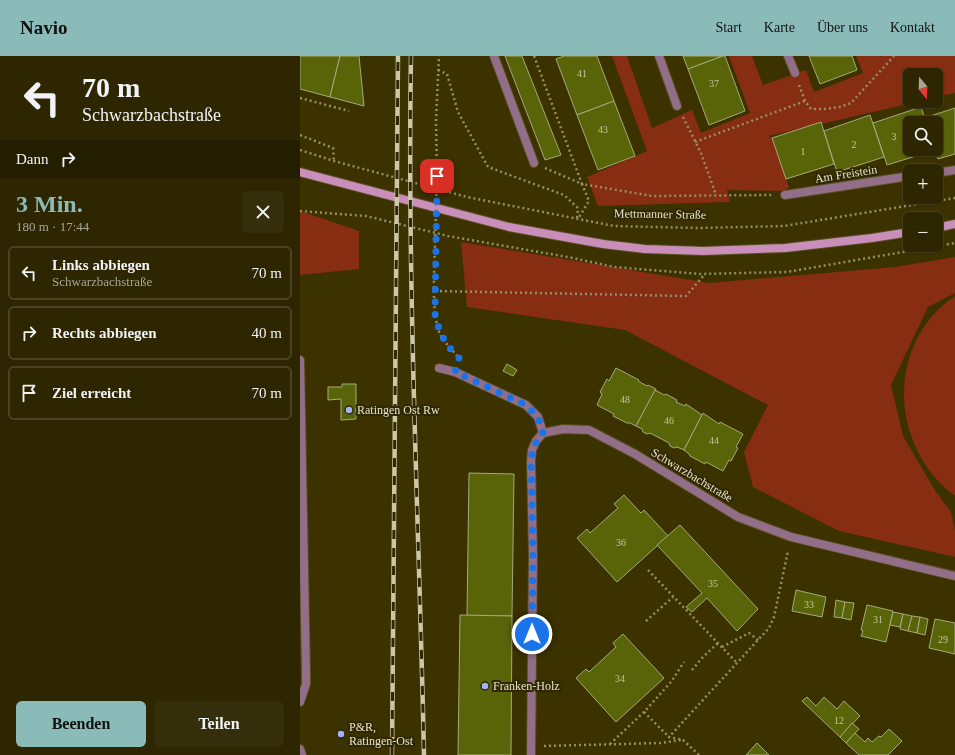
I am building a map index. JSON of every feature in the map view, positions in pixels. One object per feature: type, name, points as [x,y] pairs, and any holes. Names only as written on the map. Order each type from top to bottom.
[{"type":"main road","points":[[300,172],[509,226],[603,244],[645,249],[703,251],[785,248],[903,233]]},
{"type":"main road","points":[[943,227],[955,224]]},
{"type":"street","points":[[494,56],[534,163]]},
{"type":"street","points":[[659,56],[677,106]]},
{"type":"street","points":[[788,56],[795,73]]},
{"type":"street","points":[[943,172],[955,170]]},
{"type":"street","name":"Am Freistein","points":[[785,195],[903,177]]},
{"type":"street","points":[[300,360],[306,684],[300,702]]},
{"type":"street","points":[[439,368],[455,372],[526,405],[538,417],[543,433],[532,450],[531,461],[533,554],[531,755]]},
{"type":"street","name":"Schwarzbachstraße","points":[[543,433],[563,428],[589,430],[635,454],[738,517],[791,537],[955,576]]},
{"type":"street","points":[[300,748],[302,755]]},
{"type":"path","points":[[439,56],[435,314],[438,328],[442,336],[459,358],[455,372]]},
{"type":"path","points":[[534,56],[589,201],[577,219]]},
{"type":"path","points":[[795,73],[805,100],[811,109],[824,110],[851,103],[894,56]]},
{"type":"path","points":[[438,70],[448,74],[458,112],[488,167],[564,195],[578,208],[577,219]]},
{"type":"path","points":[[300,98],[349,111]]},
{"type":"path","points":[[695,142],[805,100]]},
{"type":"path","points":[[677,106],[701,153],[716,195]]},
{"type":"path","points":[[300,135],[333,148],[334,161]]},
{"type":"path","name":"Mettmanner Straße","points":[[300,150],[334,161],[467,197],[614,226],[698,228],[784,226],[955,198]]},
{"type":"path","points":[[534,163],[582,184],[652,196],[785,195]]},
{"type":"path","points":[[300,211],[366,216],[448,236]]},
{"type":"path","points":[[435,291],[686,296],[705,274]]},
{"type":"path","points":[[669,737],[769,628],[774,616],[791,537]]},
{"type":"path","points":[[648,570],[737,663]]},
{"type":"path","points":[[646,621],[673,597]]},
{"type":"path","points":[[722,647],[749,633],[758,640]]},
{"type":"path","points":[[692,670],[718,643]]},
{"type":"path","points":[[610,744],[644,712],[672,682],[684,662]]},
{"type":"path","points":[[644,712],[669,737],[683,740],[699,755]]},
{"type":"path","points":[[531,746],[660,743],[683,740]]},
{"type":"shaded area","points":[[612,56],[627,56],[652,128],[692,110],[701,133],[750,113],[729,56],[752,56],[763,85],[806,70],[814,92],[863,73],[856,56],[955,56],[955,93],[943,96],[943,68],[903,68],[903,105],[769,136],[772,138],[789,187],[784,191],[727,190],[730,202],[598,206],[587,177],[647,151]]},
{"type":"shaded area","points":[[300,211],[359,231],[359,269],[300,275]]},
{"type":"shaded area","points":[[461,242],[709,283],[895,267],[955,257],[955,293],[928,307],[891,385],[903,436],[936,492],[951,512],[955,530],[955,557],[839,531],[753,487],[744,452],[768,405],[625,330],[467,307]]},
{"type":"shaded area","points":[[955,296],[955,496],[933,475],[917,451],[908,424],[904,395],[907,367],[916,340],[932,316]]},
{"type":"building","points":[[300,56],[340,56],[330,97],[300,89]]},
{"type":"building","points":[[340,56],[359,56],[364,106],[330,97]]},
{"type":"building","points":[[505,56],[522,56],[561,155],[545,160]]},
{"type":"building","points":[[564,56],[597,56],[614,101],[577,115],[556,59]]},
{"type":"building","points":[[683,56],[723,56],[688,69]]},
{"type":"building","points":[[725,56],[745,111],[709,125],[688,69]]},
{"type":"building","points":[[809,56],[852,56],[857,70],[820,84]]},
{"type":"building","points":[[614,101],[635,156],[598,170],[577,115]]},
{"type":"building","points":[[921,108],[924,116],[903,116],[903,156],[916,156],[887,165],[873,123]]},
{"type":"building","points":[[955,108],[955,154],[938,159],[937,156],[943,156],[943,116],[930,116]]},
{"type":"building","points":[[870,115],[884,157],[837,172],[824,131]]},
{"type":"building","points":[[821,122],[834,164],[786,179],[772,138]]},
{"type":"building","points":[[507,364],[517,370],[513,376],[503,371]]},
{"type":"building","points":[[616,368],[647,386],[648,385],[656,389],[636,426],[613,416],[614,414],[597,405],[602,394],[600,392],[607,379],[609,381]]},
{"type":"building","name":"Ratingen Ost Rw","points":[[342,384],[356,384],[356,419],[341,420],[341,399],[328,400],[328,387],[342,387]]},
{"type":"building","points":[[655,390],[677,400],[676,402],[685,406],[686,404],[702,415],[684,450],[670,446],[669,443],[650,433],[647,434],[643,432],[642,429],[636,426]]},
{"type":"building","points":[[703,413],[719,424],[720,422],[743,434],[731,461],[729,460],[723,471],[690,456],[684,450]]},
{"type":"building","points":[[469,473],[514,474],[512,616],[467,616]]},
{"type":"building","points":[[624,495],[641,513],[644,510],[668,536],[617,582],[577,538],[587,529],[590,533],[618,508],[614,504]]},
{"type":"building","points":[[680,525],[758,609],[737,631],[707,598],[692,612],[686,607],[702,593],[657,545]]},
{"type":"building","points":[[796,590],[826,597],[822,617],[792,611]]},
{"type":"building","points":[[836,600],[845,602],[842,618],[834,617]]},
{"type":"building","points":[[845,602],[854,603],[851,620],[842,618]]},
{"type":"building","points":[[867,605],[893,611],[886,642],[861,636]]},
{"type":"building","points":[[893,612],[903,614],[900,627],[890,625]]},
{"type":"building","points":[[903,614],[912,616],[908,631],[900,629]]},
{"type":"building","name":"Franken-Holz","points":[[460,615],[512,616],[511,755],[458,755]]},
{"type":"building","points":[[912,616],[920,617],[917,633],[908,631]]},
{"type":"building","points":[[920,617],[928,619],[925,635],[917,633]]},
{"type":"building","points":[[935,619],[955,623],[955,654],[929,648]]},
{"type":"building","points":[[623,634],[664,678],[616,722],[576,678],[586,669],[589,672],[616,647],[613,643]]},
{"type":"building","points":[[807,697],[816,706],[824,697],[837,709],[844,701],[860,716],[840,737],[802,701]]},
{"type":"building","points":[[852,723],[859,729],[846,743],[840,737]]},
{"type":"building","points":[[889,729],[902,741],[888,755],[859,755],[846,743],[855,733],[865,742],[868,738],[872,742],[879,736],[881,737]]},
{"type":"building","points":[[757,743],[769,755],[746,755]]},
{"type":"railway","points":[[392,755],[398,56]]},
{"type":"railway","points":[[411,56],[410,143],[412,318],[424,755]]},
{"type":"place","name":"Ratingen Ost Rw","points":[[349,410]]},
{"type":"place","name":"Franken-Holz","points":[[485,686]]},
{"type":"place","name":"P&R, Ratingen-Ost","points":[[341,734]]},
{"type":"route","points":[[437,176],[435,314],[438,328],[442,336],[459,358],[455,372],[526,405],[538,417],[543,433],[532,450],[531,461],[533,554],[532,634]]}]
